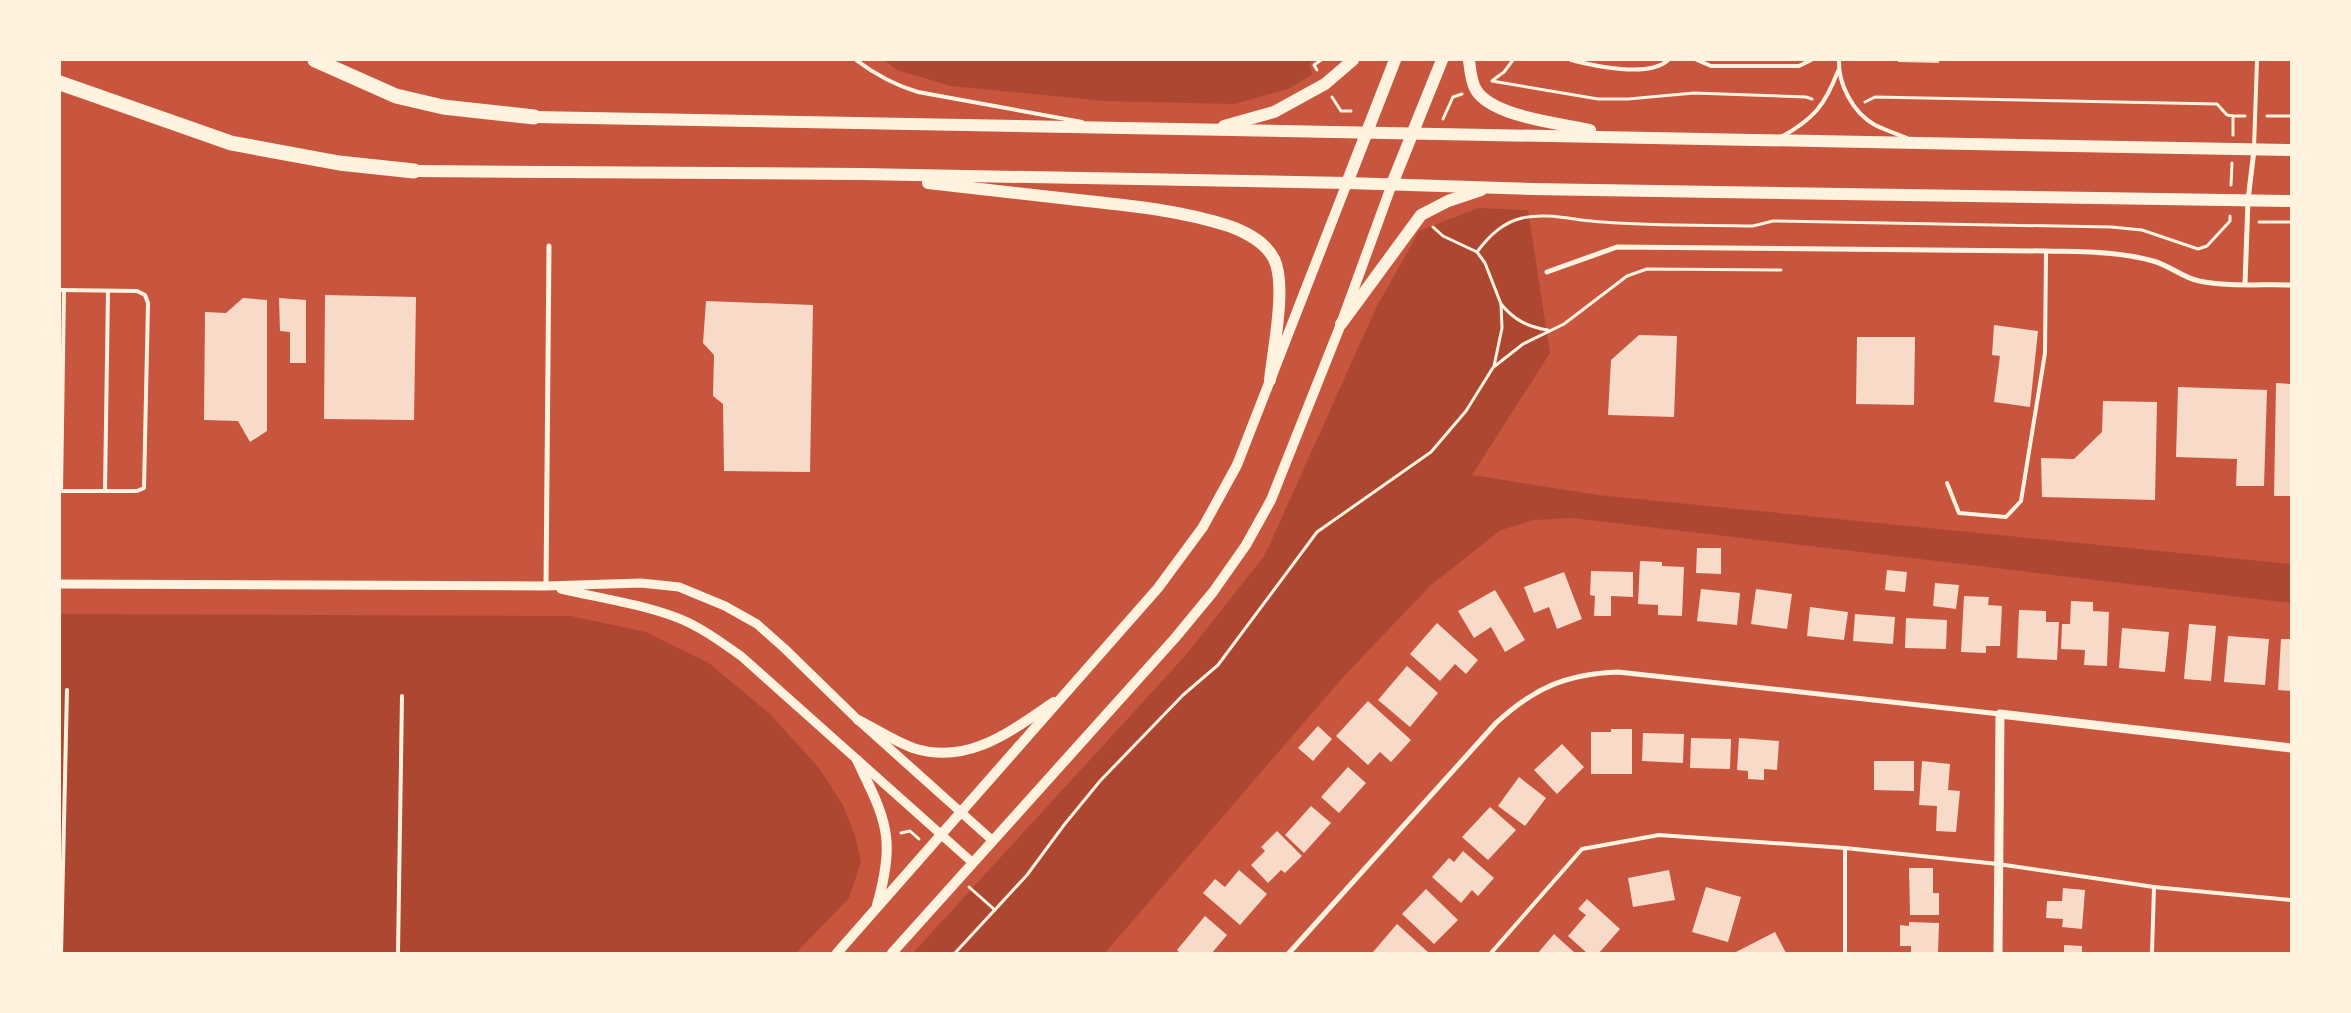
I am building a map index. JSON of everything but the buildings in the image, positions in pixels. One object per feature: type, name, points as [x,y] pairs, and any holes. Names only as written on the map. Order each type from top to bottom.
[{"type":"highway","points":[[315,60],[396,96],[443,107],[534,117]]},
{"type":"highway","points":[[60,84],[231,143],[339,163],[414,171]]},
{"type":"main road","points":[[1212,130],[1274,112],[1325,84],[1354,60]]},
{"type":"main road","points":[[838,953],[1158,588],[1203,526],[1237,465],[1366,132],[1396,60]]},
{"type":"main road","points":[[892,953],[1175,638],[1213,592],[1246,545],[1283,475],[1392,184],[1442,60]]},
{"type":"main road","points":[[1469,60],[1475,89],[1489,103],[1509,113],[1614,136]]},
{"type":"main road","points":[[534,117],[2291,150]]},
{"type":"main road","points":[[414,171],[861,174],[2291,201]]},
{"type":"main road","points":[[861,174],[1133,206],[1206,220],[1231,227],[1250,236],[1265,247],[1274,260],[1279,282],[1279,304],[1270,380]]},
{"type":"main road","points":[[1341,324],[1421,215],[1448,201],[1490,187]]},
{"type":"main road","points":[[858,720],[912,747],[936,752],[970,751],[1000,739],[1067,694]]},
{"type":"main road","points":[[857,760],[879,809],[886,836],[884,874],[876,909]]},
{"type":"street","points":[[2245,284],[2248,200],[2254,149]]},
{"type":"street","points":[[546,586],[549,246]]},
{"type":"street","points":[[1547,272],[1617,247],[2046,251],[2091,252],[2136,257],[2171,267],[2196,281],[2291,285]]},
{"type":"street","points":[[60,584],[546,586],[641,583],[679,587],[725,606],[757,624],[858,720],[993,841]]},
{"type":"street","points":[[546,586],[648,608],[679,619],[711,634],[741,656],[973,863]]},
{"type":"street","points":[[1289,953],[1496,723],[1527,697],[1567,678],[1593,673],[1618,672],[2291,748]]},
{"type":"street","points":[[1998,953],[2000,714]]},
{"type":"lane","points":[[856,60],[873,73],[892,83],[918,92],[1057,118],[1123,128]]},
{"type":"lane","points":[[1571,60],[1596,66],[1644,69],[1655,68],[1668,60]]},
{"type":"lane","points":[[1697,60],[1710,66],[1799,66],[1811,60]]},
{"type":"lane","points":[[1774,141],[1800,127],[1815,115],[1825,102],[1838,71],[1839,60]]},
{"type":"lane","points":[[2254,149],[2257,60]]},
{"type":"lane","points":[[1838,71],[1848,96],[1866,119],[1875,125],[1922,144]]},
{"type":"lane","points":[[1947,483],[1959,513],[2006,517],[2021,501],[2045,353],[2046,251]]},
{"type":"lane","points":[[62,290],[137,291],[145,295],[148,303],[144,488],[138,491],[61,491],[62,290]]},
{"type":"lane","points":[[105,491],[108,291]]},
{"type":"lane","points":[[61,953],[67,690]]},
{"type":"lane","points":[[398,953],[402,696]]},
{"type":"lane","points":[[60,750],[66,750]]},
{"type":"lane","points":[[1491,953],[1582,849],[1659,835],[1845,848],[1998,864],[2154,887],[2291,900]]},
{"type":"lane","points":[[1845,848],[1845,953]]},
{"type":"lane","points":[[2152,953],[2154,887]]},
{"type":"path","points":[[1319,73],[1314,65],[1321,60]]},
{"type":"path","points":[[1486,85],[1504,72],[1513,60]]},
{"type":"path","points":[[1492,81],[1598,99],[1706,94],[1806,97],[1816,102]]},
{"type":"path","points":[[1331,96],[1341,111],[1351,111]]},
{"type":"path","points":[[1445,114],[1455,96]]},
{"type":"path","points":[[1864,103],[1875,97],[2217,104],[2227,114],[2233,116]]},
{"type":"path","points":[[1477,252],[1492,234],[1524,218],[1548,216],[1603,222],[1753,226],[1773,221],[2111,227],[2142,230],[2192,249],[2207,246],[2230,221]]},
{"type":"path","points":[[1430,224],[1443,236],[1477,252],[1485,262],[1501,304],[1509,315],[1521,323],[1549,331]]},
{"type":"path","points":[[1753,226],[1755,233]]},
{"type":"path","points":[[1756,260],[1756,270]]},
{"type":"path","points":[[1494,366],[1523,344],[1564,324],[1627,276],[1647,269],[1781,270]]},
{"type":"path","points":[[955,953],[1027,875],[1100,781],[1183,695],[1218,665],[1317,532],[1431,452],[1466,411],[1494,366],[1502,328],[1501,304]]},
{"type":"path","points":[[900,833],[910,831],[919,839]]},
{"type":"path","points":[[968,887],[995,910]]},
{"type":"shaded area","points":[[884,60],[1313,60],[1310,63],[1312,75],[1288,89],[1234,104],[1104,101],[951,86],[897,70]]},
{"type":"shaded area","points":[[1478,208],[1528,210],[1550,353],[1472,475],[1598,495],[2291,564],[2291,603],[1572,518],[1534,520],[1501,530],[1431,585],[1345,675],[1105,953],[913,953],[1185,656],[1265,555],[1376,308],[1419,231]]},
{"type":"shaded area","points":[[60,614],[571,616],[646,632],[709,663],[771,715],[819,768],[843,805],[855,835],[861,862],[849,898],[796,953],[60,953]]}]
